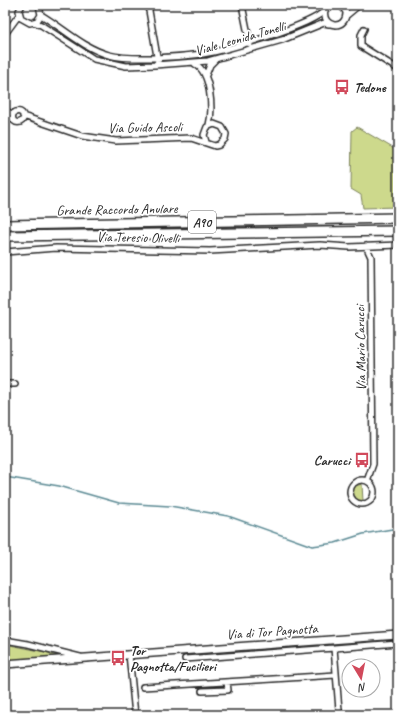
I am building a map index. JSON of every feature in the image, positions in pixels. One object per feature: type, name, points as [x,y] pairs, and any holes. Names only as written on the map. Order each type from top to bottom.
[{"type":"highway","name":"Grande Raccordo Anulare","points":[[5,225],[398,218]]},
{"type":"highway","name":"Grande Raccordo Anulare","points":[[5,236],[398,231]]},
{"type":"street","points":[[6,33],[20,15],[22,5]]},
{"type":"street","points":[[6,33],[17,25],[27,22],[34,22],[41,15],[40,5]]},
{"type":"street","points":[[148,5],[158,62],[155,65]]},
{"type":"street","points":[[242,5],[250,42],[248,50]]},
{"type":"street","name":"Viale Leonida Tonelli","points":[[41,15],[97,52],[121,58],[157,57],[204,54],[250,42],[276,34],[314,19],[330,5]]},
{"type":"street","points":[[351,5],[342,6],[347,15],[359,5]]},
{"type":"street","points":[[325,10],[325,18],[329,24]]},
{"type":"street","points":[[20,15],[27,22]]},
{"type":"street","name":"Viale Leonida Tonelli","points":[[34,22],[94,59],[126,66],[194,64],[215,60],[282,40],[324,23],[339,25],[344,21],[347,15]]},
{"type":"street","points":[[364,29],[361,34],[362,46],[398,69]]},
{"type":"street","points":[[212,113],[226,134],[223,142],[215,146],[206,142],[204,131],[210,125],[212,113],[206,75],[208,69],[215,60]]},
{"type":"street","points":[[194,64],[199,66],[206,75]]},
{"type":"street","points":[[5,111],[13,114],[14,121],[18,122],[23,118]]},
{"type":"street","name":"Via Guido Ascoli","points":[[13,114],[19,112],[23,118],[82,136],[116,141],[191,138],[206,142]]},
{"type":"street","points":[[210,125],[218,124]]},
{"type":"street","name":"Via Guido Ascoli","points":[[191,138],[204,131]]},
{"type":"street","name":"Via Teresio Olivelli","points":[[5,252],[56,248],[210,250],[315,245],[366,246]]},
{"type":"street","points":[[366,246],[398,246]]},
{"type":"street","name":"Via Mario Carucci","points":[[366,246],[370,257],[373,464],[367,481]]},
{"type":"street","points":[[5,384],[15,384]]},
{"type":"street","points":[[358,480],[367,481],[373,488],[373,497],[366,504],[356,503],[350,495],[351,485],[358,480]]},
{"type":"street","name":"Via di Tor Pagnotta","points":[[5,664],[398,635]]},
{"type":"street","points":[[5,640],[28,644],[84,658]]},
{"type":"street","points":[[185,659],[398,643]]},
{"type":"street","points":[[334,648],[339,710]]},
{"type":"street","points":[[129,654],[135,715]]},
{"type":"street","points":[[142,688],[336,674]]},
{"type":"street","points":[[202,691],[228,690],[227,682]]},
{"type":"green space","points":[[357,127],[398,151],[398,207],[363,208],[361,195],[351,189],[352,131]]},
{"type":"green space","points":[[362,484],[363,501],[359,501],[353,494],[355,486]]},
{"type":"green space","points":[[5,644],[45,652],[57,656],[5,661]]},
{"type":"waterway","points":[[5,477],[59,486],[119,503],[170,506],[228,516],[312,546],[335,543],[363,534],[398,528]]},
{"type":"place","name":"Tedone","points":[[342,87]]},
{"type":"place","name":"Carucci","points":[[362,460]]},
{"type":"place","name":"Tor Pagnotta/Fucilieri","points":[[118,658]]}]
